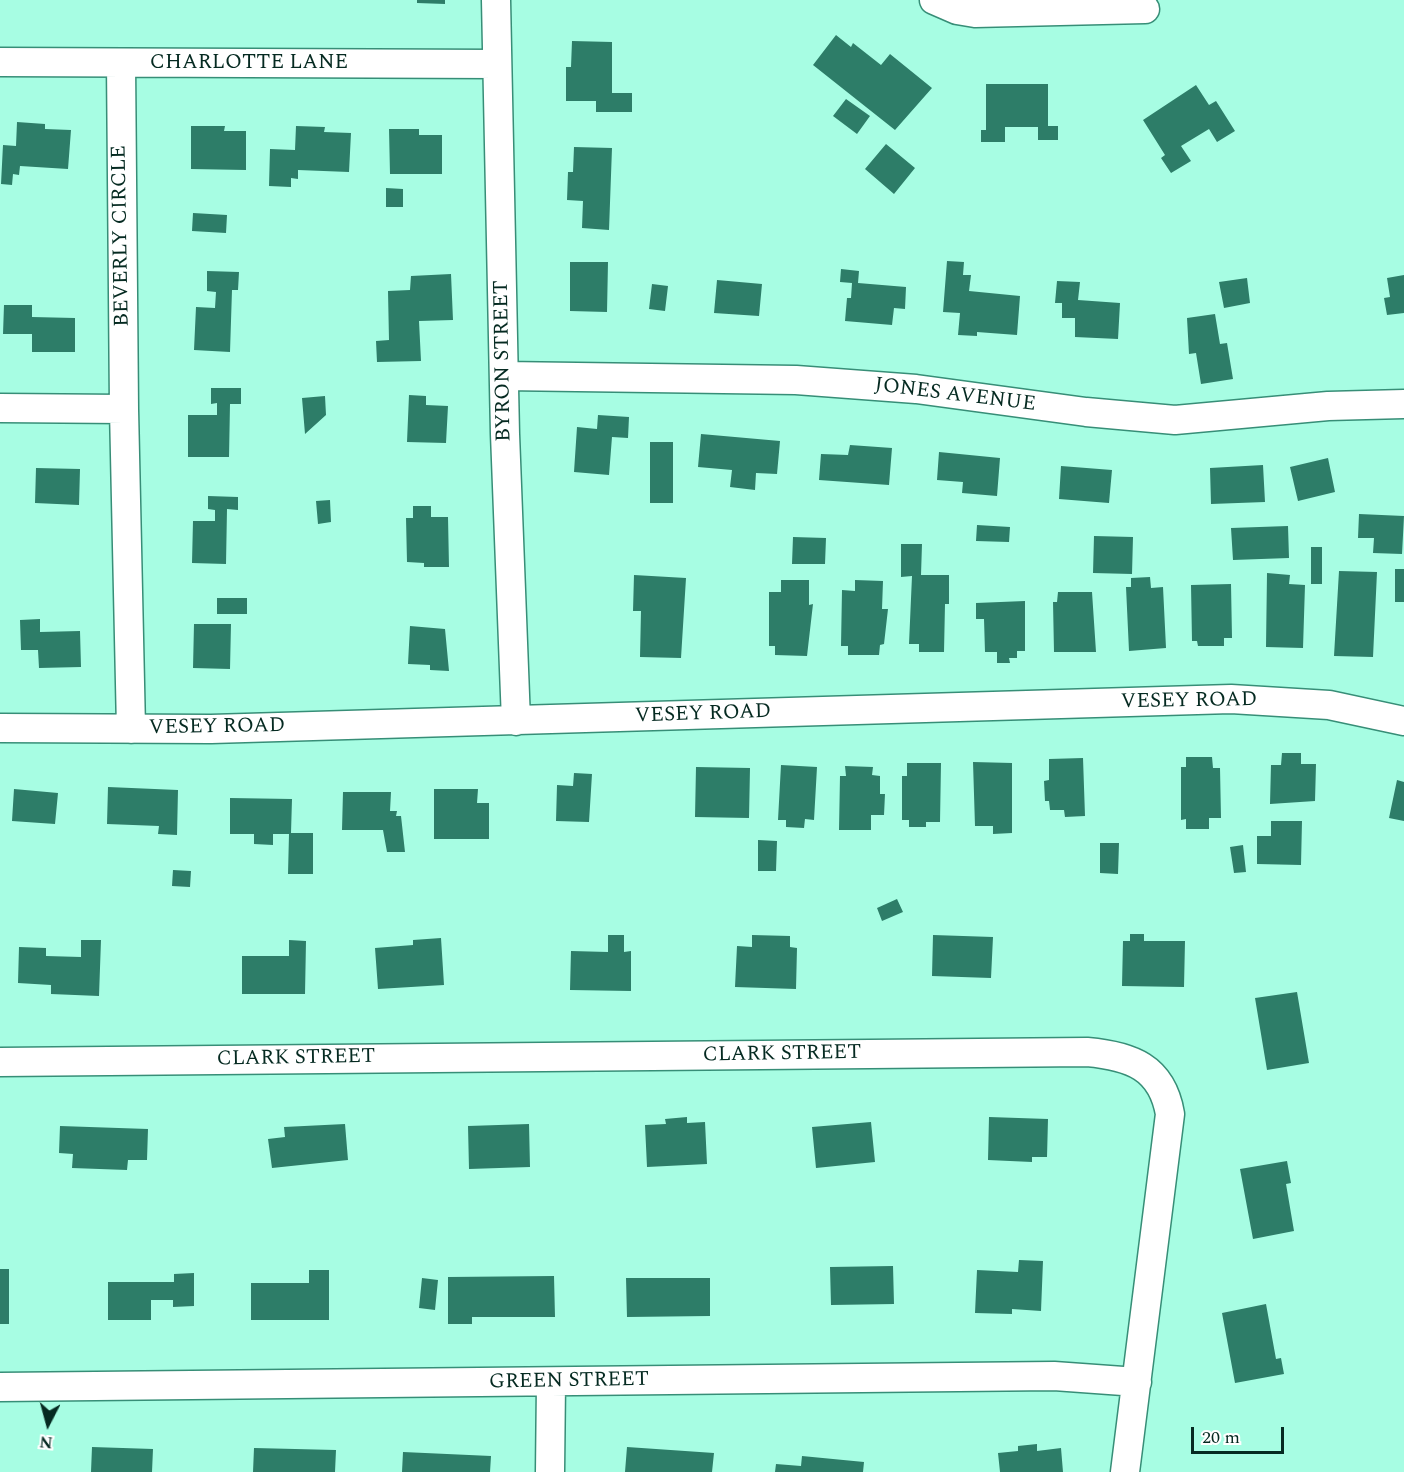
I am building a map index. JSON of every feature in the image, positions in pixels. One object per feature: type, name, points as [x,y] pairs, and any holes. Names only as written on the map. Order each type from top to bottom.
[{"type":"street","name":"BYRON STREET","points":[[496,0],[504,376],[516,721]]},
{"type":"street","points":[[934,0],[957,10],[975,13],[1145,9]]},
{"type":"street","name":"CHARLOTTE LANE","points":[[0,62],[497,64]]},
{"type":"street","name":"BEVERLY CIRCLE","points":[[121,63],[124,409],[131,729]]},
{"type":"street","name":"JONES AVENUE","points":[[504,376],[796,380],[916,389],[1086,412],[1175,420],[1328,406],[1404,404]]},
{"type":"street","points":[[0,408],[124,409]]},
{"type":"street","name":"VESEY ROAD","points":[[0,728],[131,729],[516,721],[1231,699],[1329,705],[1404,721]]},
{"type":"street","name":"CLARK STREET","points":[[0,1062],[1075,1052],[1122,1057],[1135,1062],[1160,1082],[1167,1097],[1170,1114],[1125,1472]]},
{"type":"street","name":"GREEN STREET","points":[[0,1387],[1054,1376],[1137,1382]]},
{"type":"street","points":[[550,1472],[551,1383]]},
{"type":"building","points":[[417,0],[445,0],[445,4],[417,3]]},
{"type":"building","points":[[836,35],[851,47],[853,43],[881,65],[890,54],[932,88],[895,130],[813,65]]},
{"type":"building","points":[[572,41],[612,42],[612,93],[632,93],[632,112],[596,112],[596,101],[566,101],[566,67],[571,67]]},
{"type":"building","points":[[986,84],[1048,84],[1048,126],[1058,126],[1058,140],[1038,140],[1038,127],[1005,127],[1005,142],[981,142],[981,130],[986,130]]},
{"type":"building","points":[[1196,85],[1209,105],[1216,101],[1235,131],[1217,142],[1209,129],[1181,146],[1191,161],[1171,173],[1161,158],[1165,155],[1143,120]]},
{"type":"building","points":[[846,99],[870,116],[857,134],[833,116]]},
{"type":"building","points":[[17,122],[45,124],[45,129],[71,130],[68,169],[20,166],[19,175],[13,174],[12,185],[1,184],[3,145],[16,146]]},
{"type":"building","points":[[191,126],[225,126],[224,131],[246,131],[246,170],[191,169]]},
{"type":"building","points":[[296,126],[325,127],[324,132],[351,133],[349,172],[298,170],[298,179],[291,178],[291,187],[269,186],[270,149],[295,150]]},
{"type":"building","points":[[389,129],[419,129],[419,135],[442,135],[442,174],[390,174]]},
{"type":"building","points":[[886,144],[915,168],[894,194],[865,169]]},
{"type":"building","points":[[574,147],[612,148],[609,230],[582,228],[583,201],[567,200],[568,172],[573,172]]},
{"type":"building","points":[[386,188],[403,189],[403,207],[386,207]]},
{"type":"building","points":[[193,213],[227,215],[226,233],[192,231]]},
{"type":"building","points":[[947,261],[964,262],[963,275],[971,275],[969,291],[1020,296],[1017,335],[977,332],[977,336],[958,335],[960,313],[943,312]]},
{"type":"building","points":[[570,262],[608,262],[607,312],[570,311]]},
{"type":"building","points":[[841,269],[859,271],[858,283],[906,287],[905,309],[894,308],[892,325],[845,321],[847,298],[851,298],[852,283],[840,282]]},
{"type":"building","points":[[207,271],[239,272],[238,290],[232,290],[230,352],[194,350],[196,307],[215,308],[216,292],[207,291]]},
{"type":"building","points":[[451,274],[453,320],[419,321],[421,361],[377,362],[376,341],[389,340],[388,291],[410,290],[411,276]]},
{"type":"building","points":[[1404,275],[1404,313],[1387,315],[1384,298],[1390,297],[1387,278]]},
{"type":"building","points":[[1247,278],[1250,303],[1224,308],[1219,282]]},
{"type":"building","points":[[717,280],[762,284],[759,316],[714,313]]},
{"type":"building","points":[[1057,281],[1080,282],[1078,300],[1120,303],[1118,339],[1075,337],[1075,318],[1062,318],[1062,303],[1055,303]]},
{"type":"building","points":[[652,284],[668,286],[665,311],[649,309]]},
{"type":"building","points":[[4,305],[32,305],[32,317],[75,318],[75,352],[32,352],[32,334],[3,334]]},
{"type":"building","points":[[1215,314],[1220,344],[1227,343],[1233,379],[1201,384],[1196,353],[1189,354],[1187,318]]},
{"type":"building","points":[[211,388],[241,388],[241,404],[230,404],[229,457],[188,457],[188,415],[217,415],[217,403],[211,404]]},
{"type":"building","points":[[409,395],[426,396],[426,405],[448,406],[446,443],[407,442]]},
{"type":"building","points":[[325,396],[326,415],[305,434],[302,398]]},
{"type":"building","points":[[598,415],[629,417],[628,438],[612,437],[609,475],[574,472],[577,427],[597,429]]},
{"type":"building","points":[[701,434],[780,441],[777,474],[756,473],[755,490],[730,487],[732,470],[698,467]]},
{"type":"building","points":[[650,442],[673,442],[673,503],[650,503]]},
{"type":"building","points":[[850,445],[892,448],[889,485],[819,480],[821,454],[848,455]]},
{"type":"building","points":[[939,452],[1000,458],[997,496],[962,493],[963,482],[937,480]]},
{"type":"building","points":[[1328,458],[1335,492],[1298,501],[1290,467]]},
{"type":"building","points":[[1263,465],[1265,502],[1211,504],[1210,468]]},
{"type":"building","points":[[1061,466],[1112,470],[1109,503],[1059,499]]},
{"type":"building","points":[[36,468],[80,469],[79,505],[35,503]]},
{"type":"building","points":[[208,496],[238,497],[238,510],[227,509],[226,564],[192,563],[193,521],[215,521],[215,510],[208,509]]},
{"type":"building","points":[[330,500],[331,522],[318,524],[316,501]]},
{"type":"building","points":[[413,506],[431,506],[431,517],[448,517],[449,567],[424,567],[424,563],[407,562],[406,518],[413,518]]},
{"type":"building","points":[[1359,514],[1404,516],[1402,554],[1373,553],[1374,538],[1358,538]]},
{"type":"building","points":[[977,525],[1010,527],[1009,542],[976,541]]},
{"type":"building","points":[[1288,526],[1289,558],[1233,560],[1231,528]]},
{"type":"building","points":[[1094,536],[1133,537],[1132,574],[1093,573]]},
{"type":"building","points":[[793,537],[826,538],[825,564],[792,564]]},
{"type":"building","points":[[901,544],[922,544],[921,575],[949,575],[949,604],[945,604],[944,652],[919,652],[919,644],[909,644],[912,576],[901,577]]},
{"type":"building","points":[[1311,547],[1322,547],[1322,584],[1311,584]]},
{"type":"building","points":[[1395,569],[1404,569],[1404,602],[1395,602]]},
{"type":"building","points":[[1339,571],[1377,572],[1373,657],[1334,656]]},
{"type":"building","points":[[1267,573],[1290,575],[1289,584],[1305,585],[1303,648],[1266,647]]},
{"type":"building","points":[[634,575],[686,578],[681,658],[640,657],[641,611],[633,611]]},
{"type":"building","points":[[1150,577],[1151,588],[1163,587],[1166,648],[1129,651],[1126,587],[1131,587],[1131,578]]},
{"type":"building","points":[[781,580],[809,580],[809,605],[813,604],[807,656],[775,655],[775,646],[769,646],[769,592],[781,592]]},
{"type":"building","points":[[855,580],[883,581],[882,609],[888,609],[884,644],[880,645],[879,655],[848,655],[848,646],[841,646],[842,590],[855,591]]},
{"type":"building","points":[[1231,584],[1232,638],[1224,638],[1224,646],[1198,646],[1197,641],[1192,641],[1191,585]]},
{"type":"building","points":[[1058,592],[1092,592],[1096,652],[1054,652],[1053,602],[1057,602]]},
{"type":"building","points":[[217,598],[247,598],[247,614],[217,614]]},
{"type":"building","points":[[1025,601],[1025,651],[1017,651],[1017,658],[1009,658],[1010,663],[997,663],[997,652],[985,652],[984,619],[976,619],[976,603]]},
{"type":"building","points":[[40,619],[40,632],[80,631],[81,667],[39,668],[38,650],[21,650],[20,620]]},
{"type":"building","points":[[194,624],[231,624],[230,669],[193,668]]},
{"type":"building","points":[[410,626],[445,629],[449,671],[430,670],[430,665],[408,664]]},
{"type":"building","points":[[1282,753],[1301,753],[1301,764],[1316,764],[1315,801],[1270,804],[1271,765],[1281,765]]},
{"type":"building","points":[[1186,757],[1212,757],[1213,768],[1220,768],[1221,818],[1209,818],[1209,829],[1186,829],[1186,819],[1181,820],[1181,767],[1186,767]]},
{"type":"building","points":[[1083,758],[1085,816],[1065,817],[1064,810],[1050,810],[1049,801],[1045,801],[1044,781],[1049,780],[1049,759]]},
{"type":"building","points":[[973,762],[1012,763],[1012,833],[993,834],[993,826],[975,826]]},
{"type":"building","points":[[907,763],[941,763],[940,822],[926,822],[926,827],[909,827],[909,820],[902,820],[902,776],[907,776]]},
{"type":"building","points":[[781,765],[817,767],[814,820],[805,819],[804,828],[786,827],[786,820],[778,820]]},
{"type":"building","points":[[845,766],[873,767],[872,775],[880,776],[880,794],[885,794],[884,815],[871,815],[871,830],[839,830],[840,776],[846,776]]},
{"type":"building","points":[[696,767],[750,768],[749,818],[695,817]]},
{"type":"building","points":[[574,773],[592,774],[589,822],[556,821],[557,785],[573,786]]},
{"type":"building","points":[[1397,780],[1404,782],[1404,821],[1389,818]]},
{"type":"building","points":[[108,787],[178,790],[177,835],[158,834],[159,826],[107,824]]},
{"type":"building","points":[[14,789],[58,793],[55,824],[12,821]]},
{"type":"building","points":[[434,789],[478,789],[477,803],[489,803],[489,839],[434,839]]},
{"type":"building","points":[[343,792],[391,792],[390,811],[397,811],[396,816],[401,816],[405,852],[387,852],[383,830],[342,830]]},
{"type":"building","points":[[230,798],[292,799],[291,833],[313,833],[313,874],[288,874],[289,834],[273,834],[273,845],[254,844],[254,834],[230,834]]},
{"type":"building","points":[[1271,821],[1302,821],[1301,865],[1257,864],[1257,836],[1271,836]]},
{"type":"building","points":[[758,840],[777,841],[776,871],[758,871]]},
{"type":"building","points":[[1100,843],[1119,843],[1118,874],[1100,873]]},
{"type":"building","points":[[1243,845],[1246,872],[1234,873],[1230,847]]},
{"type":"building","points":[[173,870],[191,871],[190,887],[172,886]]},
{"type":"building","points":[[897,899],[903,912],[882,921],[877,908]]},
{"type":"building","points":[[1130,934],[1144,934],[1144,941],[1185,941],[1184,987],[1122,986],[1123,941],[1130,941]]},
{"type":"building","points":[[608,935],[624,935],[624,952],[631,951],[631,991],[570,990],[571,951],[608,952]]},
{"type":"building","points":[[752,935],[790,936],[790,947],[797,948],[796,989],[735,987],[737,946],[752,947]]},
{"type":"building","points":[[933,935],[993,937],[991,978],[932,976]]},
{"type":"building","points":[[441,938],[444,985],[378,989],[375,948],[413,945],[413,940]]},
{"type":"building","points":[[81,940],[101,940],[99,996],[51,994],[51,985],[18,983],[19,947],[46,948],[46,956],[81,957]]},
{"type":"building","points":[[289,940],[306,941],[305,994],[242,994],[242,956],[289,956]]},
{"type":"building","points":[[1297,992],[1309,1063],[1267,1070],[1255,998]]},
{"type":"building","points":[[687,1117],[687,1123],[705,1122],[707,1164],[647,1167],[645,1125],[666,1124],[665,1119]]},
{"type":"building","points":[[989,1117],[1048,1119],[1047,1157],[1032,1157],[1032,1162],[988,1160]]},
{"type":"building","points":[[871,1122],[875,1162],[816,1168],[812,1127]]},
{"type":"building","points":[[345,1124],[348,1160],[272,1168],[268,1139],[285,1137],[284,1127]]},
{"type":"building","points":[[529,1124],[530,1167],[469,1169],[468,1126]]},
{"type":"building","points":[[60,1126],[148,1129],[147,1160],[128,1160],[127,1170],[72,1168],[73,1154],[59,1153]]},
{"type":"building","points":[[1287,1161],[1291,1183],[1286,1184],[1294,1231],[1253,1239],[1240,1169]]},
{"type":"building","points":[[1019,1260],[1043,1261],[1041,1311],[1012,1309],[1012,1314],[975,1313],[977,1270],[1018,1272]]},
{"type":"building","points":[[893,1266],[894,1304],[831,1305],[830,1267]]},
{"type":"building","points":[[0,1269],[9,1269],[9,1324],[0,1324]]},
{"type":"building","points":[[309,1270],[329,1270],[329,1320],[251,1320],[251,1283],[309,1283]]},
{"type":"building","points":[[194,1273],[194,1306],[173,1307],[173,1300],[151,1300],[151,1320],[108,1320],[108,1282],[174,1282],[174,1274]]},
{"type":"building","points":[[554,1276],[555,1317],[472,1317],[472,1324],[448,1324],[448,1277]]},
{"type":"building","points":[[422,1278],[438,1280],[435,1310],[419,1308]]},
{"type":"building","points":[[626,1278],[710,1278],[710,1316],[627,1317]]},
{"type":"building","points":[[1266,1304],[1276,1359],[1281,1358],[1284,1374],[1235,1383],[1222,1313]]},
{"type":"building","points":[[1037,1444],[1037,1451],[1061,1448],[1063,1472],[1000,1472],[998,1453],[1018,1451],[1018,1446]]},
{"type":"building","points":[[92,1447],[153,1449],[152,1472],[91,1472]]},
{"type":"building","points":[[627,1447],[714,1453],[712,1472],[625,1472]]},
{"type":"building","points":[[254,1448],[336,1450],[335,1472],[253,1472]]},
{"type":"building","points":[[403,1452],[491,1456],[490,1472],[402,1472]]},
{"type":"building","points":[[802,1456],[864,1462],[863,1472],[775,1472],[776,1464],[801,1466]]}]
